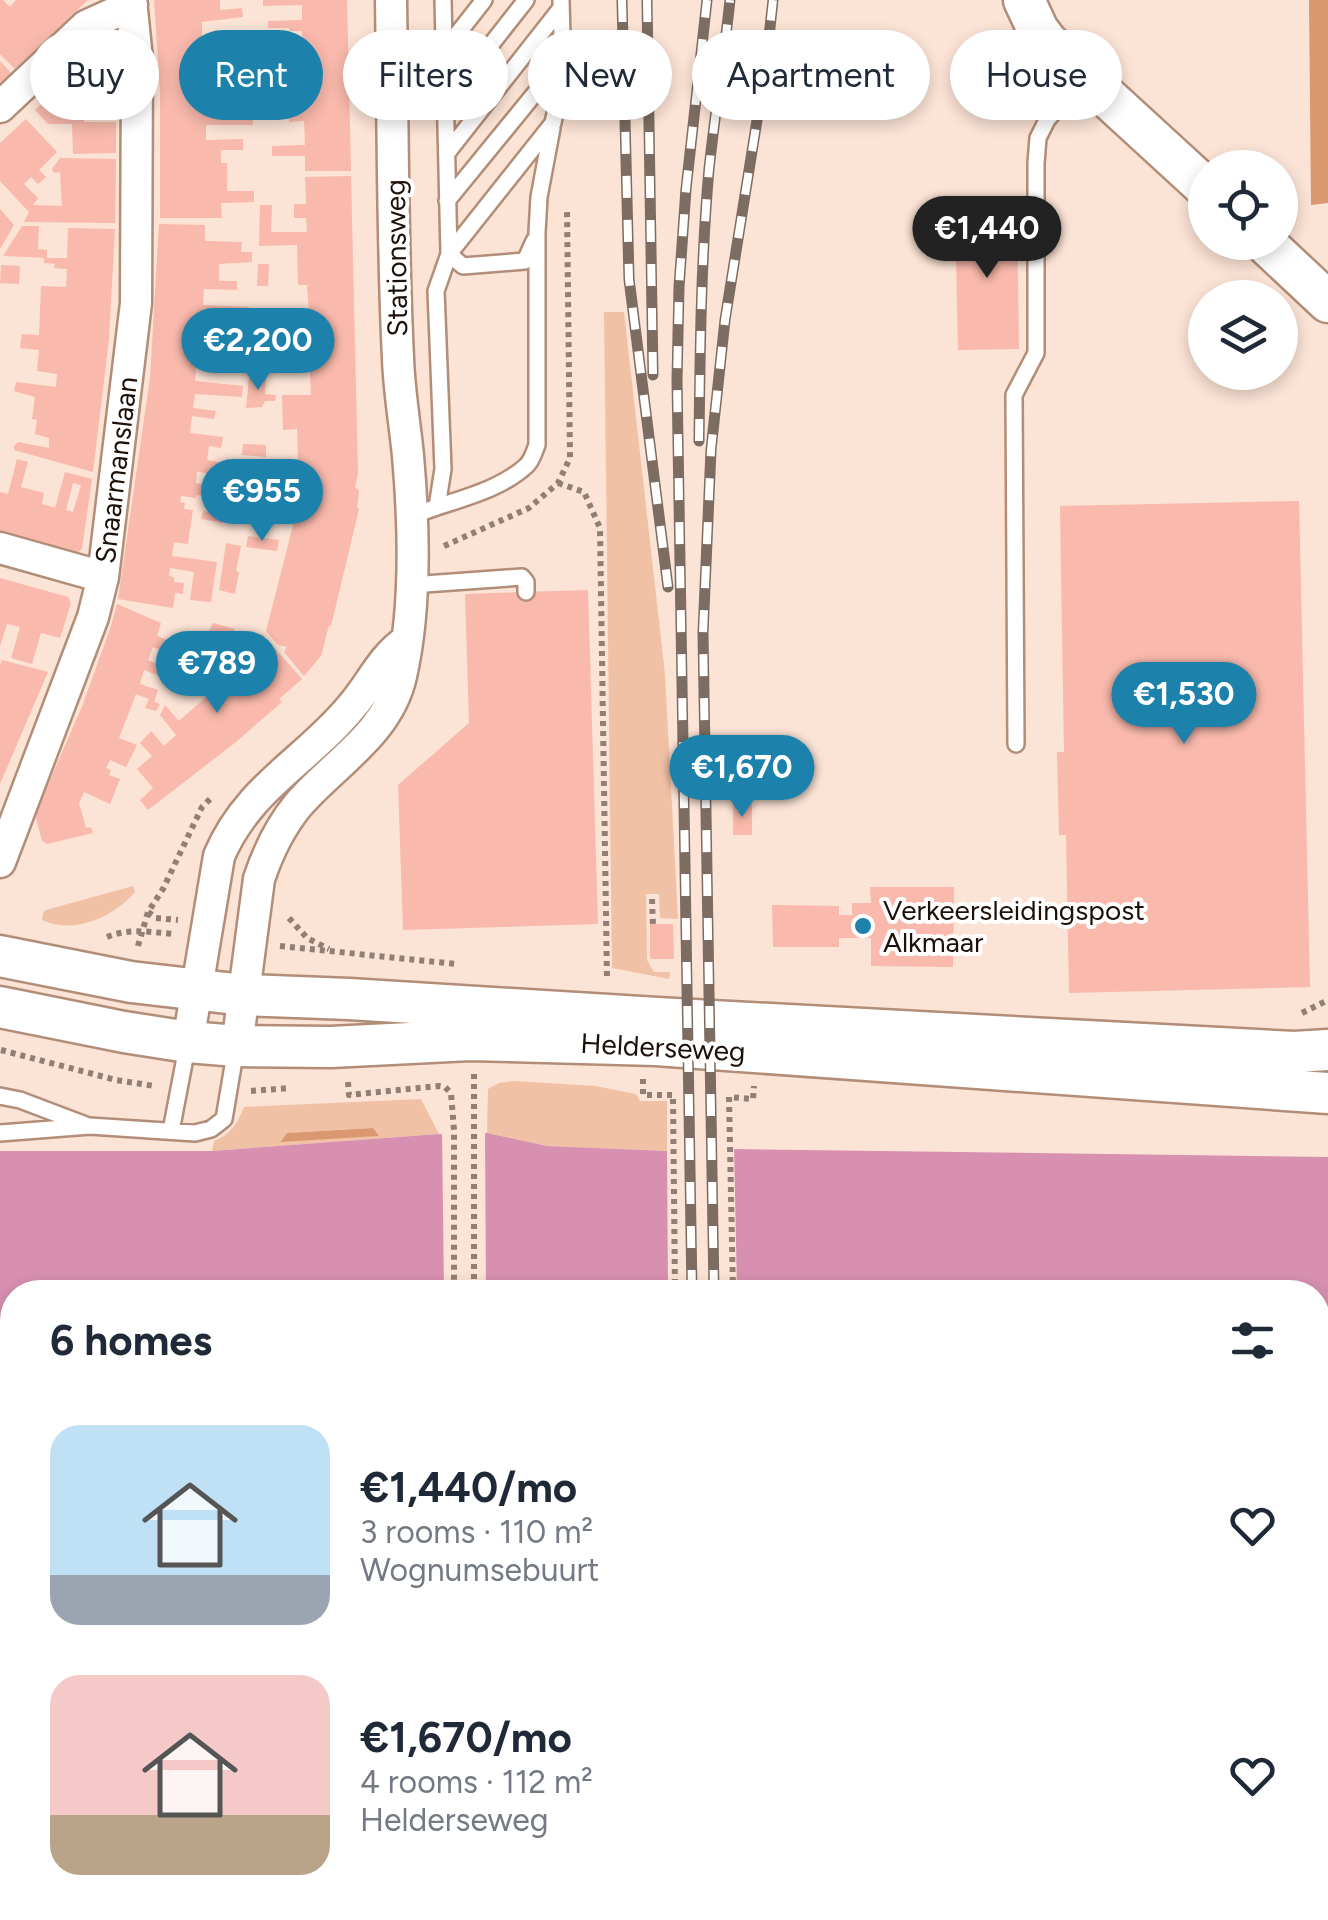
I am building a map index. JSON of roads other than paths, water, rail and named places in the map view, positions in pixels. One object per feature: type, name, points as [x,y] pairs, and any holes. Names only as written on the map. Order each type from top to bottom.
[{"type":"main road","points":[[1024,0],[1038,30]]},
{"type":"main road","points":[[1122,112],[1188,171]]},
{"type":"main road","points":[[1283,260],[1328,302]]},
{"type":"main road","points":[[0,956],[196,991]]},
{"type":"main road","name":"Helderseweg","points":[[196,991],[1294,1052],[1328,1050]]},
{"type":"main road","name":"Helderseweg","points":[[0,1007],[88,1026],[236,1046],[331,1047],[470,1040],[656,1045],[1328,1093]]},
{"type":"street","name":"Stationsweg","points":[[236,1046],[259,879],[267,856],[300,802],[354,753],[388,709],[401,679],[411,571],[424,512],[408,462],[398,360],[390,0]]},
{"type":"street","points":[[0,107],[86,26],[132,2]]},
{"type":"street","name":"Snaarmanslaan","points":[[0,862],[93,617],[103,578],[136,303],[136,58],[132,2]]},
{"type":"street","points":[[0,548],[103,578]]},
{"type":"street","points":[[188,1042],[219,856],[228,836],[277,776],[327,735],[354,705],[392,650],[406,640]]},
{"type":"lane","name":"Stationsweg","points":[[443,0],[444,30]]},
{"type":"lane","points":[[461,30],[484,0]]},
{"type":"lane","points":[[502,30],[526,0]]},
{"type":"lane","name":"Stationsweg","points":[[446,154],[561,4]]},
{"type":"lane","name":"Stationsweg","points":[[561,4],[562,30]]},
{"type":"lane","name":"Stationsweg","points":[[448,202],[528,108]]},
{"type":"lane","name":"Stationsweg","points":[[446,120],[449,254],[463,266],[525,261]]},
{"type":"lane","name":"Stationsweg","points":[[424,512],[478,494],[529,464],[537,444],[537,232],[539,196],[554,120]]},
{"type":"lane","points":[[1016,744],[1014,395],[1036,353],[1036,163],[1038,138],[1047,120]]},
{"type":"lane","name":"Stationsweg","points":[[424,512],[443,469],[436,291],[449,254],[554,123]]},
{"type":"lane","name":"Stationsweg","points":[[537,232],[525,261],[537,289]]},
{"type":"lane","points":[[411,571],[522,577],[526,592]]},
{"type":"lane","points":[[171,1131],[188,1042]]},
{"type":"lane","points":[[0,1133],[90,1126],[204,1132],[224,1118],[236,1046]]},
{"type":"lane","points":[[0,1096],[90,1126]]},
{"type":"lane","points":[[0,1106],[20,1100]]},
{"type":"railway","points":[[622,0],[629,279],[668,587]]},
{"type":"railway","points":[[647,0],[653,375]]},
{"type":"railway","points":[[692,1280],[677,380],[686,189],[707,0]]},
{"type":"railway","points":[[699,441],[706,203],[730,0]]},
{"type":"railway","points":[[714,1280],[703,633],[711,450],[725,320],[773,0]]},
{"type":"place","name":"Verkeersleidingspost Alkmaar","points":[[863,926]]}]
